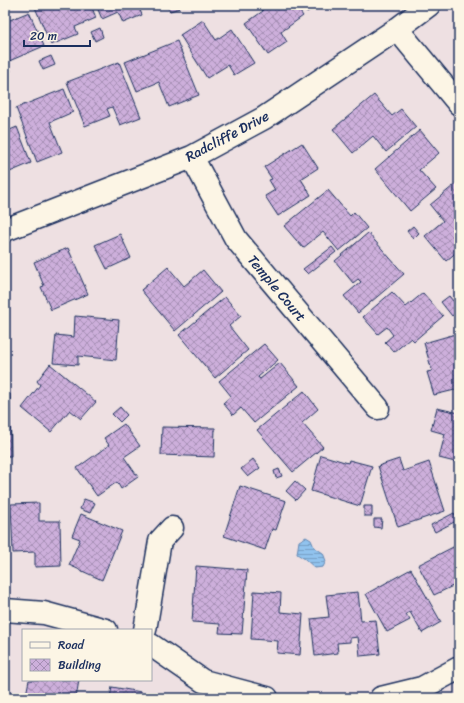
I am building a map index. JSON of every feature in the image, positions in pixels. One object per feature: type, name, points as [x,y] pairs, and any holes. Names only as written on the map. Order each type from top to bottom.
[{"type":"street","name":"Radcliffe Drive","points":[[5,230],[192,156],[264,118],[397,29],[429,5]]},
{"type":"street","points":[[397,29],[459,104]]},
{"type":"street","name":"Temple Court","points":[[192,156],[236,238],[378,408]]},
{"type":"street","points":[[145,629],[160,541],[172,528]]},
{"type":"street","points":[[5,610],[44,613],[102,629]]},
{"type":"street","points":[[152,646],[203,681],[267,698]]},
{"type":"street","points":[[381,698],[422,688],[459,668]]},
{"type":"water","points":[[306,537],[311,540],[314,547],[323,553],[326,561],[323,567],[315,568],[297,554],[299,541]]},
{"type":"building","points":[[34,5],[91,5],[96,18],[75,27],[78,34],[51,45]]},
{"type":"building","points":[[96,5],[138,5],[142,15],[123,23],[118,12],[102,19]]},
{"type":"building","points":[[167,5],[178,5],[180,8],[170,11]]},
{"type":"building","points":[[258,5],[295,5],[303,16],[281,32],[287,42],[268,55],[246,23],[263,11]]},
{"type":"building","points":[[303,5],[317,5],[307,12]]},
{"type":"building","points":[[29,12],[44,46],[7,62],[11,71],[5,73],[5,22]]},
{"type":"building","points":[[203,20],[216,40],[232,29],[254,63],[234,75],[228,65],[207,78],[180,35]]},
{"type":"building","points":[[100,28],[103,37],[95,41],[91,32]]},
{"type":"building","points":[[177,41],[199,95],[169,107],[159,82],[137,91],[125,62]]},
{"type":"building","points":[[51,56],[55,65],[43,70],[39,61]]},
{"type":"building","points":[[119,62],[141,117],[120,125],[112,107],[107,109],[110,116],[85,126],[67,82]]},
{"type":"building","points":[[64,89],[73,112],[50,122],[62,152],[37,162],[16,108]]},
{"type":"building","points":[[374,95],[392,116],[401,109],[416,127],[386,152],[373,136],[353,153],[333,129]]},
{"type":"building","points":[[17,127],[31,163],[5,174],[5,132]]},
{"type":"building","points":[[420,130],[439,153],[419,170],[436,189],[410,211],[375,169]]},
{"type":"building","points":[[302,143],[318,168],[301,179],[311,195],[278,216],[265,196],[275,190],[269,180],[272,179],[264,167]]},
{"type":"building","points":[[459,181],[459,250],[446,261],[425,236],[443,221],[430,205]]},
{"type":"building","points":[[328,190],[350,216],[354,212],[367,228],[339,251],[323,232],[303,248],[284,226]]},
{"type":"building","points":[[413,226],[419,233],[413,239],[407,231]]},
{"type":"building","points":[[368,233],[404,274],[358,313],[344,296],[361,282],[358,279],[353,283],[335,261]]},
{"type":"building","points":[[120,234],[131,258],[107,269],[95,245]]},
{"type":"building","points":[[332,247],[336,252],[308,274],[303,269]]},
{"type":"building","points":[[68,248],[88,294],[51,310],[41,287],[44,286],[34,262]]},
{"type":"building","points":[[459,256],[459,265],[455,259]]},
{"type":"building","points":[[168,267],[184,286],[203,270],[221,292],[175,331],[141,290]]},
{"type":"building","points":[[392,292],[406,307],[423,293],[443,316],[414,341],[411,338],[394,352],[385,342],[393,335],[387,327],[378,334],[363,317]]},
{"type":"building","points":[[449,296],[459,308],[459,310],[452,316],[441,302]]},
{"type":"building","points":[[225,297],[241,316],[229,326],[248,350],[215,378],[179,335]]},
{"type":"building","points":[[75,316],[119,320],[116,360],[78,356],[78,365],[53,363],[56,335],[74,337]]},
{"type":"building","points":[[459,333],[459,389],[434,395],[427,372],[432,371],[424,343]]},
{"type":"building","points":[[264,344],[278,360],[258,377],[260,379],[280,363],[299,386],[254,423],[241,408],[233,415],[223,403],[231,396],[219,381]]},
{"type":"building","points":[[50,364],[96,402],[81,419],[70,410],[51,432],[22,408],[40,385],[37,381]]},
{"type":"building","points":[[304,391],[318,409],[302,423],[323,447],[293,472],[257,430]]},
{"type":"building","points":[[5,394],[10,394],[11,456],[5,456]]},
{"type":"building","points":[[120,407],[127,415],[120,422],[112,414]]},
{"type":"building","points":[[437,408],[459,413],[459,463],[439,458],[445,434],[431,430]]},
{"type":"building","points":[[124,424],[140,446],[124,457],[138,477],[121,489],[117,482],[97,496],[77,468],[109,445],[104,438]]},
{"type":"building","points":[[162,427],[215,428],[214,457],[161,455]]},
{"type":"building","points":[[321,455],[348,463],[349,460],[372,466],[360,506],[311,491]]},
{"type":"building","points":[[253,459],[260,468],[248,477],[241,469]]},
{"type":"building","points":[[399,459],[403,471],[429,462],[445,511],[398,527],[378,466]]},
{"type":"building","points":[[279,469],[282,476],[276,478],[274,471]]},
{"type":"building","points":[[295,481],[305,490],[296,500],[286,491]]},
{"type":"building","points":[[240,486],[286,501],[276,530],[272,529],[265,550],[224,536]]},
{"type":"building","points":[[84,499],[95,503],[90,513],[80,509]]},
{"type":"building","points":[[39,503],[39,521],[60,521],[61,566],[35,567],[35,552],[13,553],[11,504]]},
{"type":"building","points":[[364,506],[372,506],[372,516],[364,516]]},
{"type":"building","points":[[454,513],[458,520],[435,532],[431,525]]},
{"type":"building","points":[[81,514],[122,531],[102,580],[69,565],[80,539],[72,536]]},
{"type":"building","points":[[374,519],[382,519],[381,528],[374,527]]},
{"type":"building","points":[[459,544],[459,587],[457,584],[434,595],[418,565]]},
{"type":"building","points":[[196,566],[247,570],[242,634],[219,633],[220,624],[192,622]]},
{"type":"building","points":[[411,569],[441,622],[422,633],[410,612],[406,614],[410,620],[387,632],[366,594]]},
{"type":"building","points":[[254,591],[281,593],[280,612],[303,614],[300,655],[277,653],[278,641],[251,639]]},
{"type":"building","points":[[358,592],[361,621],[376,620],[380,654],[360,656],[358,637],[350,638],[350,642],[337,643],[338,653],[315,656],[311,619],[329,617],[326,595]]},
{"type":"building","points":[[29,681],[79,681],[76,698],[41,698],[26,695]]},
{"type":"building","points":[[112,687],[141,692],[140,698],[110,698]]}]
